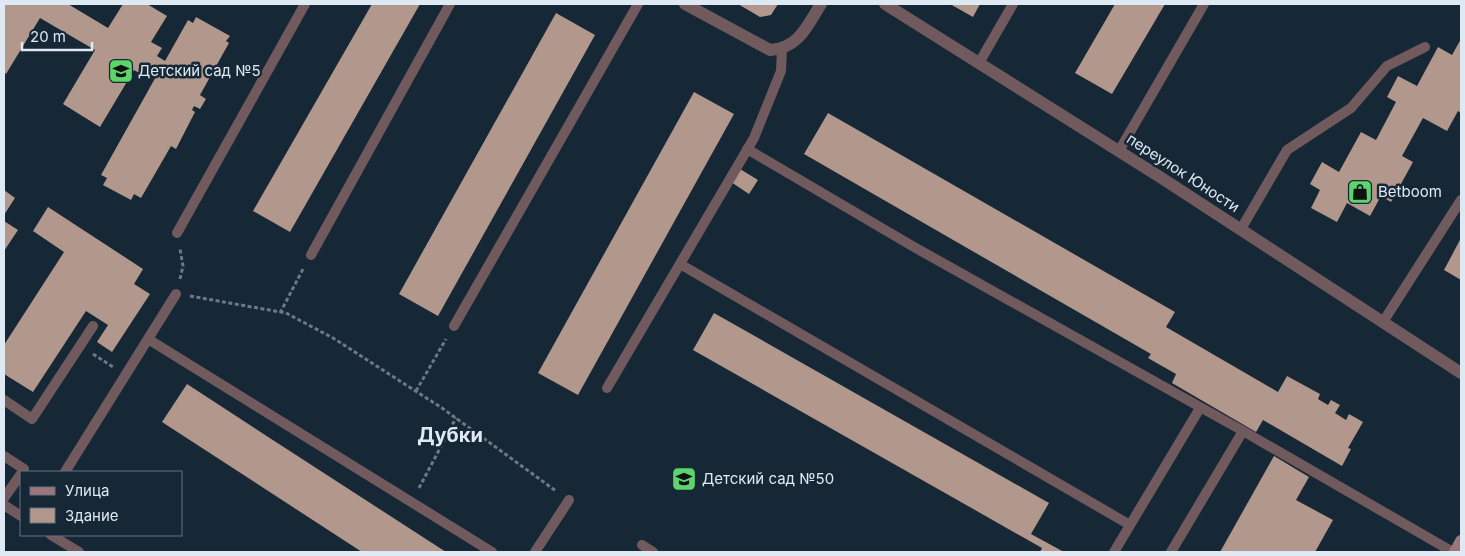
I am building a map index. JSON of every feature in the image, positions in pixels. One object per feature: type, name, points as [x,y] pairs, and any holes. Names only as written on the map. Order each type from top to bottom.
[{"type":"street","points":[[686,4],[770,50],[782,49],[793,43],[801,35],[821,4]]},
{"type":"street","name":"переулок Юности","points":[[885,4],[1241,229],[1461,373]]},
{"type":"street","points":[[1454,552],[1461,541]]},
{"type":"lane","points":[[177,233],[305,4]]},
{"type":"lane","points":[[311,255],[450,4]]},
{"type":"lane","points":[[454,326],[638,4]]},
{"type":"lane","points":[[978,63],[1013,4]]},
{"type":"lane","points":[[1119,151],[1204,4]]},
{"type":"lane","points":[[1241,229],[1287,150],[1351,108],[1387,66],[1425,47]]},
{"type":"lane","points":[[607,388],[754,138],[781,72],[782,49]]},
{"type":"lane","points":[[747,149],[914,247],[1243,431],[1454,552]]},
{"type":"lane","points":[[1383,322],[1461,200]]},
{"type":"lane","points":[[680,264],[1130,525]]},
{"type":"lane","points":[[66,471],[176,294]]},
{"type":"lane","points":[[4,400],[32,419],[93,326]]},
{"type":"lane","points":[[148,340],[492,552]]},
{"type":"lane","points":[[1114,552],[1200,408]]},
{"type":"lane","points":[[1171,552],[1243,431]]},
{"type":"lane","points":[[4,456],[24,469],[23,471]]},
{"type":"lane","points":[[4,498],[20,477]]},
{"type":"lane","points":[[535,552],[569,500]]},
{"type":"lane","points":[[4,505],[20,515]]},
{"type":"lane","points":[[53,536],[79,552]]},
{"type":"lane","points":[[642,545],[653,552]]},
{"type":"path","points":[[177,233],[183,266],[176,294],[286,313],[333,338],[416,391],[569,500]]},
{"type":"path","points":[[280,313],[311,255]]},
{"type":"path","points":[[416,391],[454,326]]},
{"type":"path","points":[[80,345],[126,375]]},
{"type":"path","points":[[411,503],[456,418]]},
{"type":"building","points":[[4,4],[68,4],[108,28],[123,4],[147,4],[167,16],[151,42],[162,48],[157,56],[165,61],[188,20],[193,23],[196,17],[230,36],[226,41],[229,43],[200,95],[206,99],[200,109],[194,106],[192,110],[195,112],[176,149],[171,146],[141,198],[134,194],[131,200],[103,185],[107,178],[101,175],[158,73],[150,69],[146,77],[134,70],[100,127],[63,104],[95,50],[40,18],[6,74],[4,72]]},
{"type":"building","points":[[372,4],[420,4],[290,232],[253,211]]},
{"type":"building","points":[[738,4],[778,4],[771,15],[760,17]]},
{"type":"building","points":[[950,4],[980,4],[973,17]]},
{"type":"building","points":[[1115,4],[1165,4],[1112,94],[1075,73]]},
{"type":"building","points":[[556,13],[595,35],[438,316],[399,294]]},
{"type":"building","points":[[1461,39],[1461,113],[1458,111],[1447,131],[1423,118],[1402,156],[1413,162],[1391,202],[1381,196],[1370,216],[1347,203],[1337,222],[1311,208],[1320,190],[1310,184],[1322,162],[1339,172],[1361,132],[1376,140],[1396,102],[1387,97],[1398,76],[1417,86],[1438,47],[1452,55]]},
{"type":"building","points":[[694,92],[734,114],[578,395],[538,373]]},
{"type":"building","points":[[828,113],[1175,312],[1166,327],[1278,392],[1287,376],[1320,394],[1318,399],[1328,405],[1331,400],[1340,405],[1335,413],[1346,420],[1349,414],[1363,422],[1348,448],[1351,449],[1342,466],[1263,420],[1256,432],[1172,383],[1176,374],[1148,358],[1151,354],[804,154]]},
{"type":"building","points":[[740,169],[758,180],[749,194],[731,182]]},
{"type":"building","points":[[4,190],[15,198],[4,215]]},
{"type":"building","points":[[48,207],[143,269],[134,284],[150,294],[112,352],[97,342],[108,325],[86,311],[33,392],[4,374],[4,345],[64,252],[33,231]]},
{"type":"building","points":[[4,221],[18,230],[4,251]]},
{"type":"building","points":[[1461,238],[1461,280],[1444,270]]},
{"type":"building","points":[[714,313],[1049,503],[1031,534],[1064,552],[1040,552],[1042,548],[693,350]]},
{"type":"building","points":[[187,384],[446,552],[362,552],[162,422]]},
{"type":"building","points":[[1274,456],[1309,477],[1296,500],[1333,520],[1315,552],[1220,552]]},
{"type":"place","name":"Детский сад №5","points":[[121,71]]},
{"type":"place","name":"Betboom","points":[[1360,192]]},
{"type":"place","name":"Детский сад №50","points":[[684,479]]},
{"type":"district","name":"Дубки","points":[[450,435]]}]
